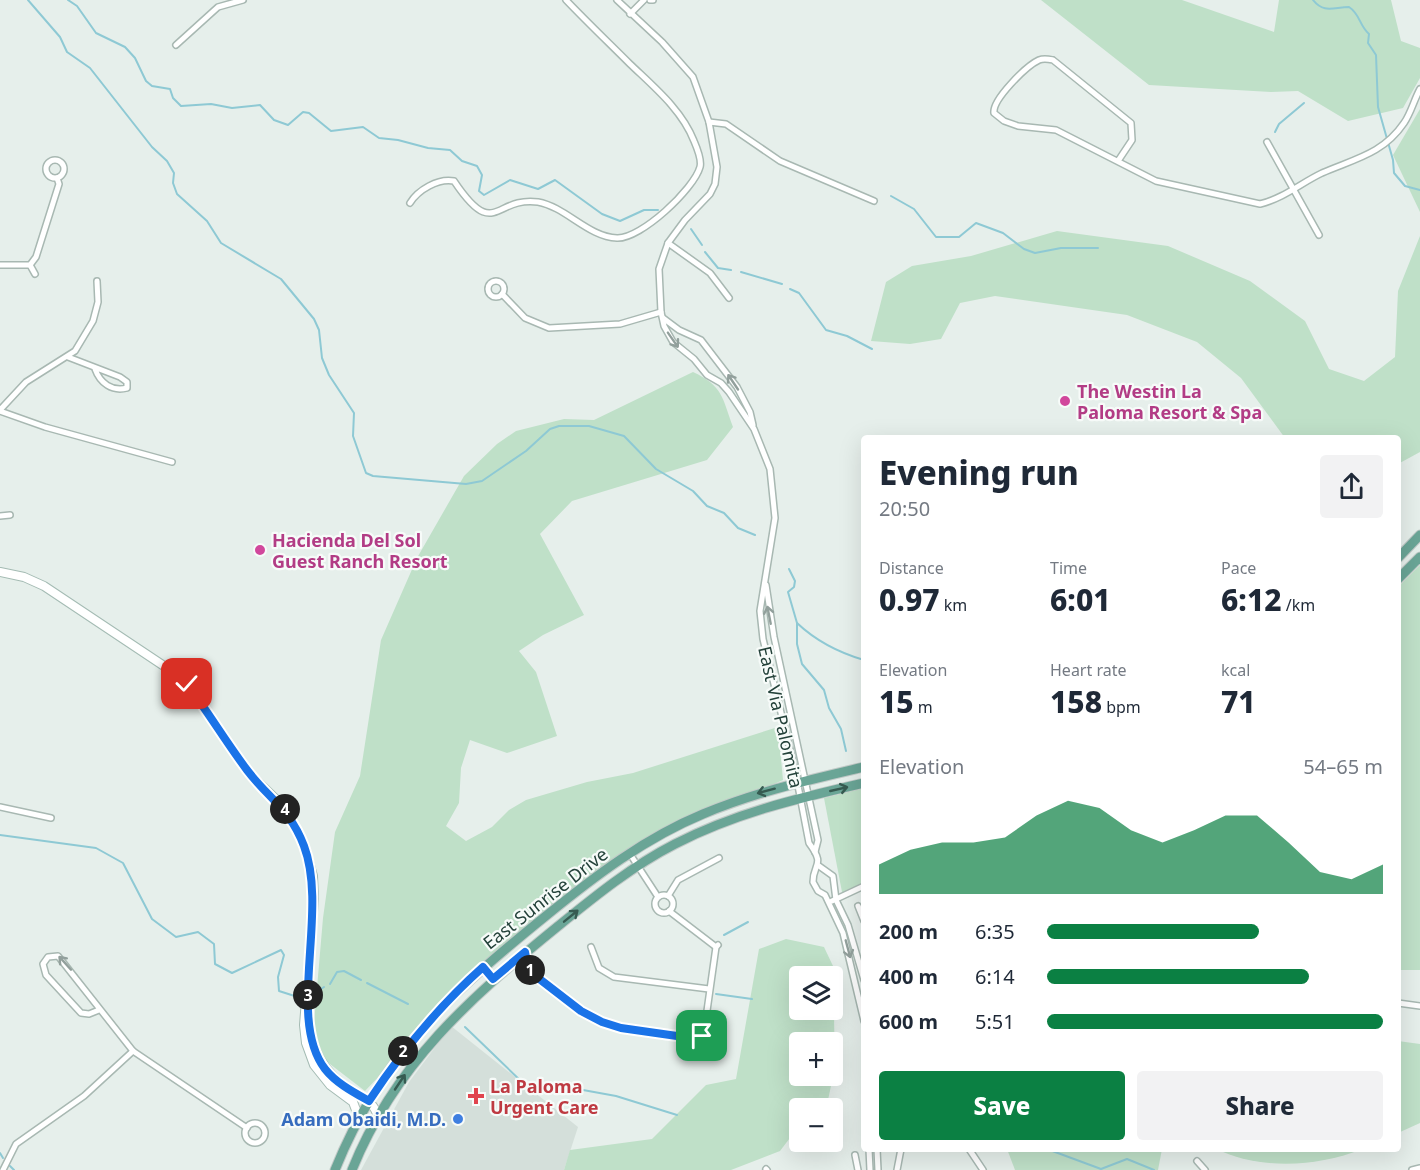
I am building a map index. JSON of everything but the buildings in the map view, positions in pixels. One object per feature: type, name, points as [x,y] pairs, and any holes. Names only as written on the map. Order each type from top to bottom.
[{"type":"main road","points":[[1401,555],[1420,535]]},
{"type":"main road","points":[[1401,576],[1420,557]]},
{"type":"main road","name":"East Sunrise Drive","points":[[335,1170],[369,1101],[419,1032],[453,994],[483,967],[608,867],[701,814],[757,793],[861,768]]},
{"type":"main road","name":"East Sunrise Drive","points":[[352,1170],[378,1117],[406,1073],[442,1027],[525,952],[638,866],[674,844],[756,810],[861,784]]},
{"type":"main road","points":[[483,967],[493,979]]},
{"type":"street","points":[[176,45],[218,7],[243,0]]},
{"type":"street","points":[[410,203],[414,197],[428,187],[447,180],[454,182],[471,205],[478,210],[495,213],[520,203],[538,202],[608,236],[626,238],[658,217],[695,180],[701,164],[694,140],[675,108],[566,0]]},
{"type":"street","name":"East Via Palomita","points":[[617,0],[662,42],[693,77],[709,122],[717,167],[715,184],[710,194],[685,220],[668,243],[659,269],[664,326],[673,342],[694,359],[707,375],[721,383],[754,429]]},
{"type":"street","points":[[630,14],[644,0]]},
{"type":"street","points":[[1118,162],[1136,129],[1126,118],[1046,56],[1034,63],[996,100],[991,110],[1004,121],[1056,130],[1118,162],[1156,181],[1246,203],[1260,204],[1277,199],[1323,172],[1367,156],[1387,144],[1405,122],[1420,89]]},
{"type":"street","points":[[709,122],[726,124],[780,161],[874,201]]},
{"type":"street","points":[[1267,142],[1319,236]]},
{"type":"street","points":[[30,266],[36,257],[59,184],[57,178]]},
{"type":"street","points":[[668,243],[710,273],[729,298]]},
{"type":"street","points":[[0,265],[30,266]]},
{"type":"street","points":[[30,266],[35,274]]},
{"type":"street","points":[[97,281],[98,302],[93,321],[75,351],[26,382],[0,410],[45,427],[172,462]]},
{"type":"street","points":[[502,294],[525,318],[549,328],[620,324],[661,312]]},
{"type":"street","name":"East Via Palomita","points":[[663,318],[679,330],[701,340],[737,387],[750,412],[754,429],[770,469],[774,489],[774,531],[760,611],[767,656],[795,770],[804,797],[808,843],[815,852],[819,866],[813,882],[828,903],[843,933],[861,1008]]},
{"type":"street","points":[[68,357],[124,380],[127,388],[116,389],[103,383],[95,369]]},
{"type":"street","points":[[0,516],[10,515]]},
{"type":"street","points":[[0,572],[24,577],[44,586],[170,670],[187,684],[249,773],[284,807],[304,845],[312,876],[314,899],[308,998],[304,1025],[306,1042],[314,1065],[330,1085],[353,1102],[359,1118]]},
{"type":"street","name":"East Via Palomita","points":[[765,580],[800,782],[818,840],[815,852]]},
{"type":"street","points":[[767,656],[777,653]]},
{"type":"street","points":[[0,807],[51,818]]},
{"type":"street","points":[[525,952],[528,968],[533,974],[581,1011],[602,1022],[621,1028],[696,1038],[704,1032],[717,946],[669,911],[660,913],[656,909],[658,897],[630,854]]},
{"type":"street","points":[[668,896],[678,880],[719,858]]},
{"type":"street","name":"East Via Palomita","points":[[819,866],[833,876],[836,900],[848,925],[861,970]]},
{"type":"street","points":[[828,903],[861,888]]},
{"type":"street","points":[[658,897],[668,896]]},
{"type":"street","points":[[668,896],[673,903],[669,911]]},
{"type":"street","points":[[858,906],[861,914]]},
{"type":"street","points":[[591,947],[595,962],[603,972],[614,977],[710,989]]},
{"type":"street","points":[[99,1010],[88,1014],[81,1013],[46,975],[43,964],[48,957],[62,958],[99,1010],[133,1051],[247,1128]]},
{"type":"street","points":[[308,998],[312,1039],[319,1060],[333,1077],[369,1101],[378,1117]]},
{"type":"street","points":[[1401,1003],[1420,1006]]},
{"type":"street","points":[[3,1170],[16,1144],[84,1096],[133,1051]]},
{"type":"street","points":[[869,1152],[870,1170]]},
{"type":"street","points":[[877,1152],[878,1170]]},
{"type":"street","points":[[897,1170],[900,1152]]},
{"type":"street","points":[[971,1152],[982,1168],[973,1170]]},
{"type":"street","points":[[855,1155],[858,1170]]},
{"type":"street","points":[[1197,1161],[1205,1170]]},
{"type":"street","points":[[1412,1170],[1420,1168]]},
{"type":"shaded area","points":[[451,1026],[578,1127],[564,1170],[361,1170],[409,1082]]},
{"type":"green space","points":[[1041,0],[1182,0],[1274,32],[1279,0],[1391,0],[1401,41],[1420,48],[1420,78],[1403,108],[1348,121],[1298,91],[1271,92],[1149,85]]},
{"type":"green space","points":[[1420,109],[1420,212],[1393,155]]},
{"type":"green space","points":[[1057,231],[1168,246],[1250,281],[1305,321],[1329,369],[1364,381],[1395,357],[1398,291],[1420,236],[1420,452],[1401,462],[1401,435],[1283,435],[1241,378],[1197,342],[1127,315],[995,296],[960,303],[941,339],[910,344],[871,341],[886,282],[912,266],[971,256]]},
{"type":"green space","points":[[693,372],[716,388],[733,427],[707,460],[572,501],[540,534],[584,615],[543,635],[519,651],[536,672],[557,736],[507,753],[470,740],[461,768],[459,803],[446,826],[466,841],[492,827],[509,810],[526,800],[587,782],[633,773],[778,727],[783,780],[653,839],[483,967],[365,1091],[326,1061],[317,1042],[314,1023],[323,918],[335,832],[360,776],[381,640],[417,558],[464,476],[497,444],[516,431],[564,419],[594,420]]},
{"type":"green space","points":[[1420,565],[1420,970],[1401,970],[1401,584]]},
{"type":"green space","points":[[861,789],[861,892],[842,892],[824,798]]},
{"type":"green space","points":[[786,939],[824,947],[833,966],[789,966],[789,1020],[834,1020],[834,1032],[789,1032],[789,1086],[831,1086],[828,1098],[789,1098],[789,1139],[780,1151],[731,1170],[564,1170],[570,1150],[652,1139],[706,1085],[736,1079],[759,949]]},
{"type":"green space","points":[[1401,1041],[1420,1044],[1420,1123],[1401,1132]]},
{"type":"green space","points":[[1008,1152],[1161,1152],[1158,1170],[1015,1170]]},
{"type":"green space","points":[[1224,1152],[1354,1152],[1327,1160],[1289,1164],[1233,1156]]},
{"type":"waterway","points":[[28,0],[60,37],[67,52],[90,68],[152,147],[167,161],[174,173],[173,183],[177,194],[207,221],[221,243],[281,279],[314,319],[319,330],[322,358],[329,375],[354,413],[353,436],[366,473],[373,476],[466,484],[482,481],[526,451],[550,429],[559,426],[589,426],[624,436],[656,469],[693,491],[707,506],[724,513],[738,528],[755,535]]},
{"type":"waterway","points":[[68,0],[77,6],[96,33],[125,47],[135,58],[146,81],[152,86],[170,89],[173,98],[181,106],[211,104],[232,108],[260,105],[274,120],[288,125],[303,112],[309,113],[331,131],[363,127],[379,138],[450,150],[462,161],[477,166],[482,175],[479,191],[484,195],[510,180],[538,189],[555,180],[602,214],[620,221],[644,210],[658,210]]},
{"type":"waterway","points":[[1313,0],[1321,7],[1330,9],[1349,7],[1369,34],[1368,43],[1376,55],[1378,107],[1393,160],[1394,173],[1405,186],[1420,190]]},
{"type":"waterway","points":[[1275,132],[1279,124],[1304,103]]},
{"type":"waterway","points":[[891,196],[914,209],[936,237],[959,237],[976,223],[1003,233],[1024,249],[1035,253],[1061,248],[1098,248]]},
{"type":"waterway","points":[[691,229],[702,245]]},
{"type":"waterway","points":[[705,252],[718,268],[731,270]]},
{"type":"waterway","points":[[741,272],[782,284]]},
{"type":"waterway","points":[[790,289],[799,293],[826,330],[847,336],[872,349]]},
{"type":"waterway","points":[[789,569],[795,581],[794,587],[788,592],[797,623],[797,644],[802,664],[824,690],[829,708],[841,729],[846,751]]},
{"type":"waterway","points":[[797,623],[828,645],[861,659]]},
{"type":"waterway","points":[[0,835],[96,848],[123,863],[152,919],[176,937],[198,932],[214,944],[215,964],[232,973],[281,950],[284,955],[278,977],[279,991],[304,999]]},
{"type":"waterway","points":[[724,935],[748,922]]},
{"type":"waterway","points":[[330,984],[337,972],[344,971],[361,980]]},
{"type":"waterway","points":[[367,983],[408,1004]]},
{"type":"waterway","points":[[312,1001],[319,997],[324,987]]},
{"type":"waterway","points":[[716,994],[752,999]]},
{"type":"waterway","points":[[465,1027],[524,1084],[540,1089],[561,1086],[616,1096],[677,1115]]},
{"type":"waterway","points":[[1055,1152],[1101,1169],[1127,1159],[1154,1170]]},
{"type":"waterway","points":[[0,1153],[3,1158]]},
{"type":"waterway","points":[[10,1166],[14,1170]]},
{"type":"place","name":"The Westin La Paloma Resort & Spa","points":[[1065,401]]},
{"type":"place","name":"Hacienda Del Sol Guest Ranch Resort","points":[[260,550]]},
{"type":"place","name":"La Paloma Urgent Care","points":[[476,1096]]},
{"type":"place","name":"Adam Obaidi, M.D.","points":[[458,1119]]},
{"type":"route","points":[[187,684],[249,773],[284,807],[304,845],[312,876],[314,899],[308,998],[310,1029],[319,1060],[326,1070],[342,1084],[369,1101],[412,1039],[453,994],[483,967],[493,979],[525,952],[528,968],[533,974],[562,994],[581,1011],[602,1022],[621,1028],[691,1038],[702,1036]]}]
